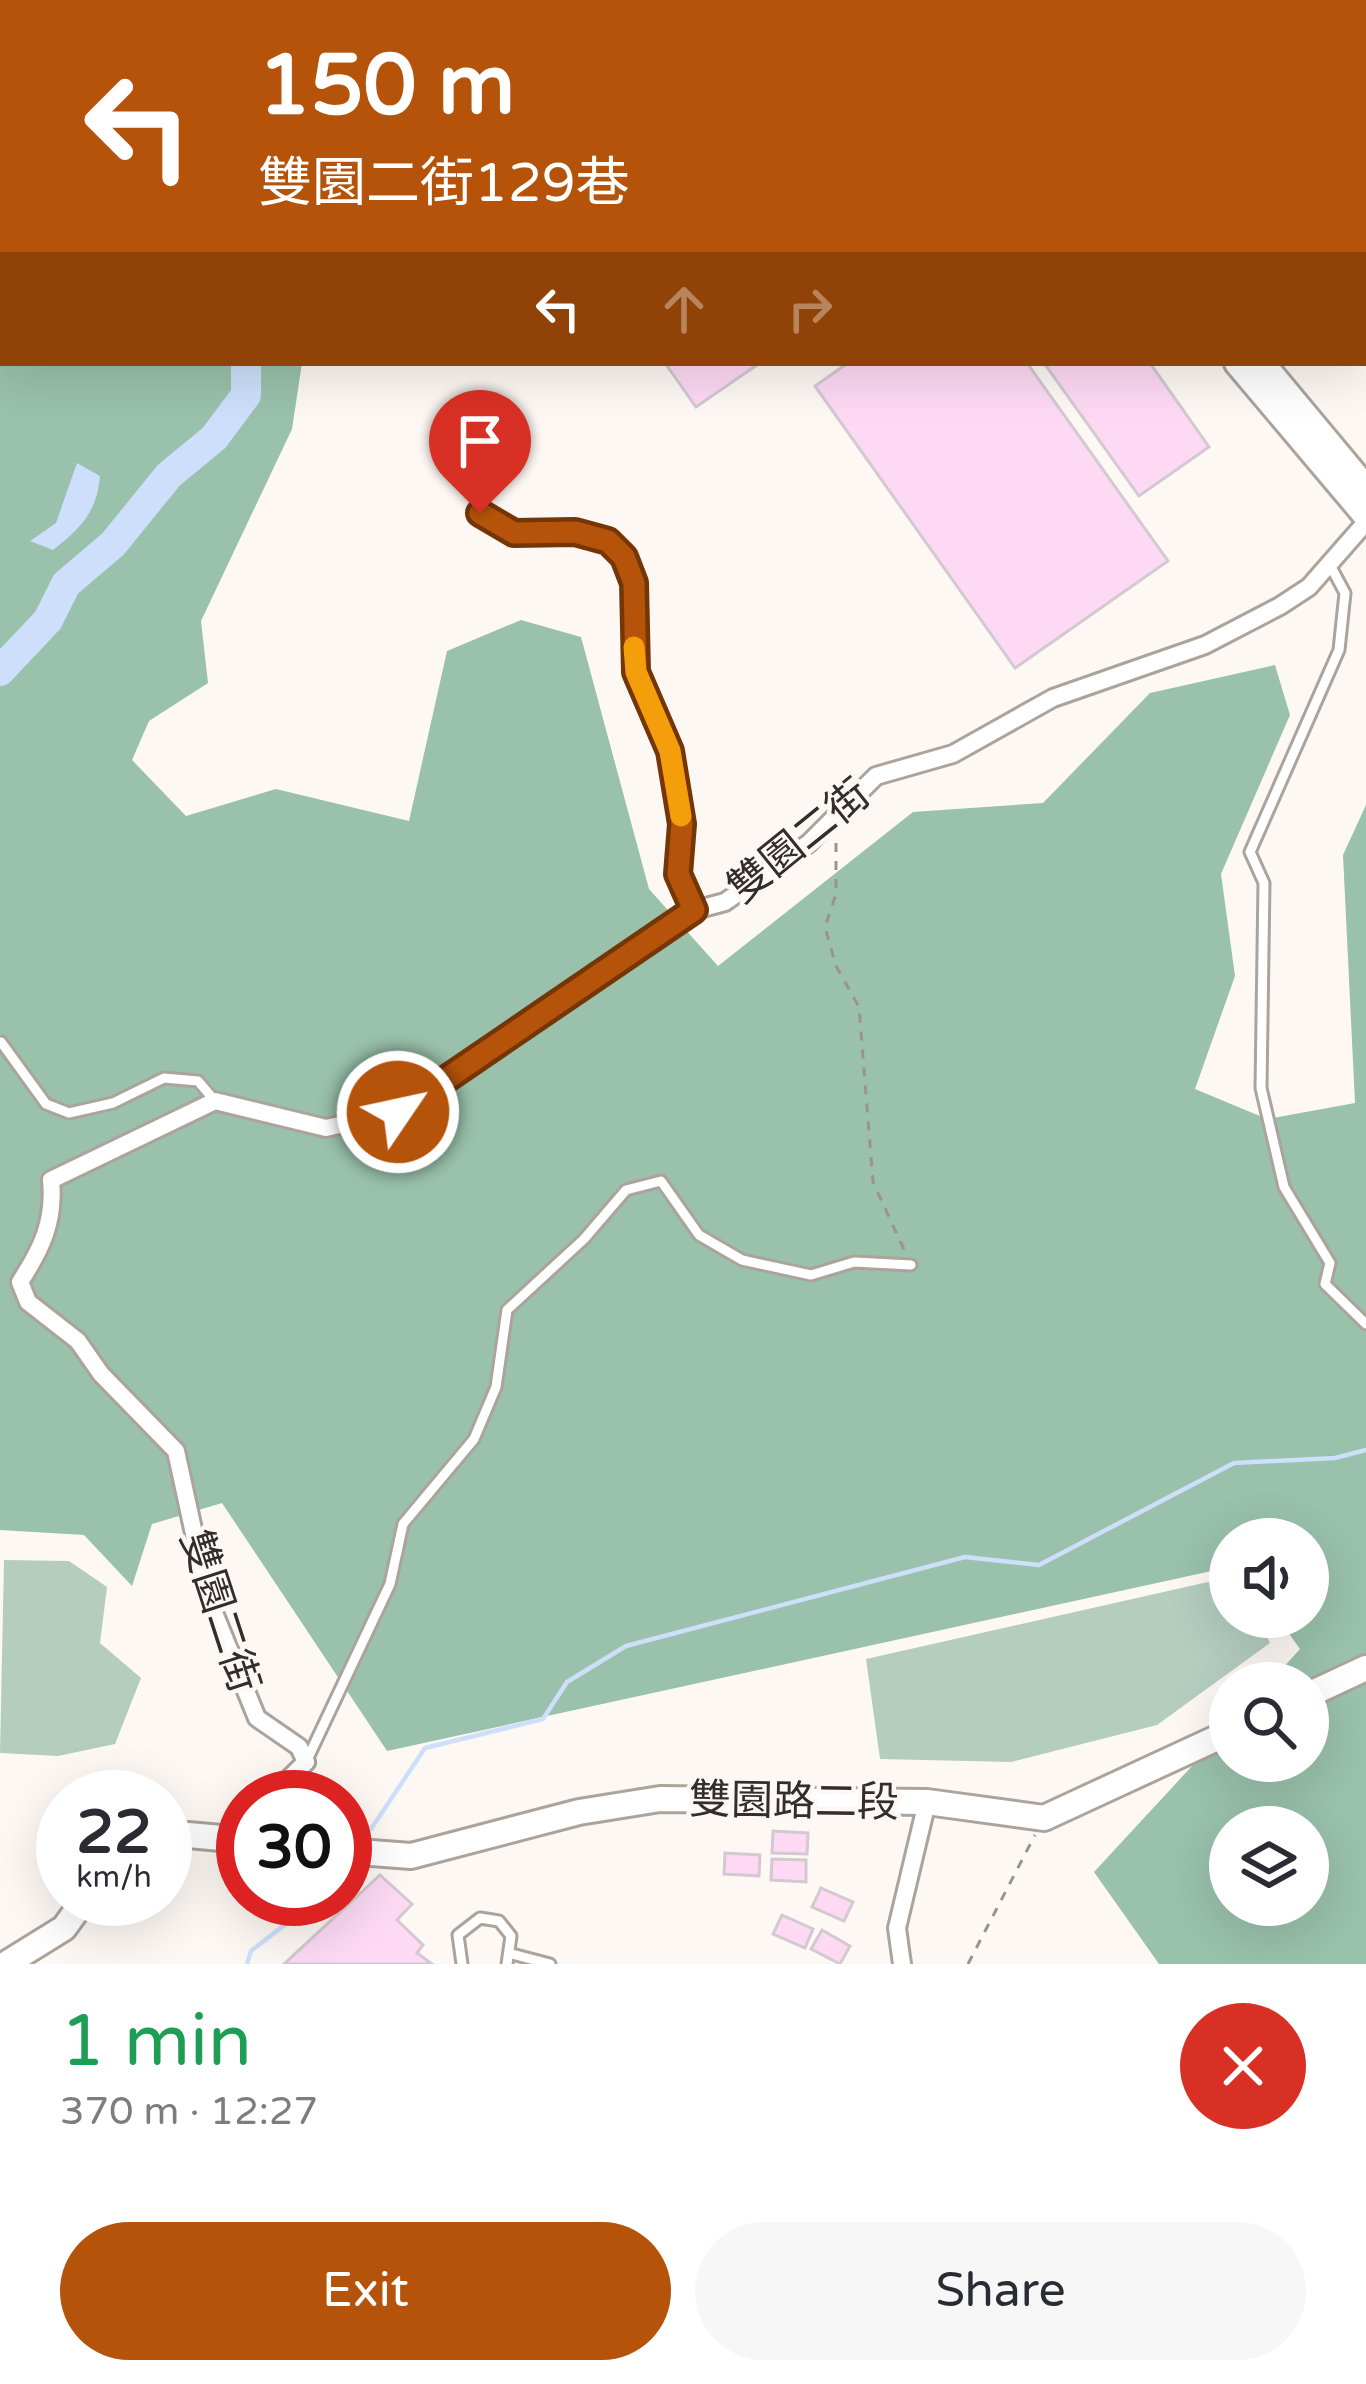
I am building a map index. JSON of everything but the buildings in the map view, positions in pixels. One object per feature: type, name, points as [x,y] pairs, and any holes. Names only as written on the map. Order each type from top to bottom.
[{"type":"street","points":[[1239,366],[1366,519]]},
{"type":"street","points":[[1264,366],[1366,488]]},
{"type":"street","name":"雙園二街","points":[[306,1762],[298,1747],[257,1718],[208,1598],[176,1451],[101,1374],[78,1341],[28,1302],[20,1282],[42,1250],[53,1204],[51,1180],[215,1101],[326,1128],[398,1112],[694,910],[725,902],[747,888],[808,842],[876,776],[953,754],[1053,698],[1244,627],[1309,587],[1366,519]]},
{"type":"street","points":[[1329,1685],[1366,1668]]},
{"type":"street","points":[[1045,1818],[1209,1742]]},
{"type":"street","points":[[298,1770],[306,1762]]},
{"type":"street","name":"雙園路二段","points":[[372,1853],[411,1856],[579,1812],[660,1798],[927,1802],[1045,1818]]},
{"type":"street","points":[[902,1964],[896,1928],[927,1802]]},
{"type":"street","points":[[9,1964],[66,1926]]},
{"type":"lane","points":[[480,513],[514,533],[575,532],[608,541],[624,557],[634,583],[636,672],[670,751],[682,824],[678,874],[694,910]]},
{"type":"lane","points":[[1330,565],[1345,593],[1339,650],[1250,852],[1264,883],[1261,1088],[1283,1187],[1330,1263],[1325,1284],[1366,1324]]},
{"type":"lane","points":[[1,1042],[46,1104],[69,1113],[113,1103],[164,1078],[198,1081],[215,1101]]},
{"type":"lane","points":[[306,1762],[390,1584],[403,1524],[474,1439],[496,1387],[506,1310],[584,1239],[626,1190],[661,1180],[700,1234],[742,1260],[811,1275],[854,1262],[911,1265]]},
{"type":"lane","points":[[462,1964],[458,1935],[480,1918],[506,1928],[509,1959],[550,1964]]},
{"type":"path","points":[[832,817],[836,894],[825,928],[836,966],[859,1006],[873,1182],[911,1265]]},
{"type":"path","points":[[968,1964],[1045,1818]]},
{"type":"green space","points":[[0,366],[302,366],[292,429],[201,621],[208,683],[149,721],[132,760],[186,816],[276,789],[409,821],[447,651],[521,620],[581,637],[649,889],[718,966],[913,812],[1043,803],[1150,693],[1275,665],[1290,715],[1221,874],[1235,976],[1195,1089],[1267,1119],[1355,1103],[1343,855],[1366,805],[1366,1964],[1159,1964],[1094,1872],[1209,1748],[1209,1782],[1329,1782],[1329,1662],[1288,1662],[1300,1649],[1292,1638],[1329,1638],[1329,1518],[1209,1518],[1209,1572],[387,1751],[222,1503],[152,1524],[132,1586],[84,1535],[0,1530]]},
{"type":"green space","points":[[4,1560],[69,1561],[107,1587],[100,1643],[141,1678],[115,1744],[58,1756],[0,1753]]},
{"type":"green space","points":[[1209,1582],[1209,1638],[1268,1638],[1270,1643],[1244,1662],[1209,1662],[1209,1687],[1157,1725],[1011,1762],[880,1759],[866,1659]]},
{"type":"water","points":[[77,463],[100,476],[91,509],[53,550],[30,541],[56,523]]},
{"type":"waterway","points":[[0,671],[48,620],[66,584],[113,544],[169,475],[214,438],[246,395],[246,366]]},
{"type":"waterway","points":[[372,1828],[425,1748],[543,1719],[567,1682],[626,1646],[965,1557],[1039,1565],[1234,1463],[1335,1458],[1366,1450]]},
{"type":"waterway","points":[[247,1964],[251,1951],[283,1926]]},
{"type":"slow traffic","points":[[634,647],[636,672],[670,751],[681,816]]},
{"type":"route","points":[[398,1112],[694,910],[678,874],[682,824],[670,751],[636,672],[634,583],[624,557],[608,541],[575,532],[514,533],[480,513]]}]
